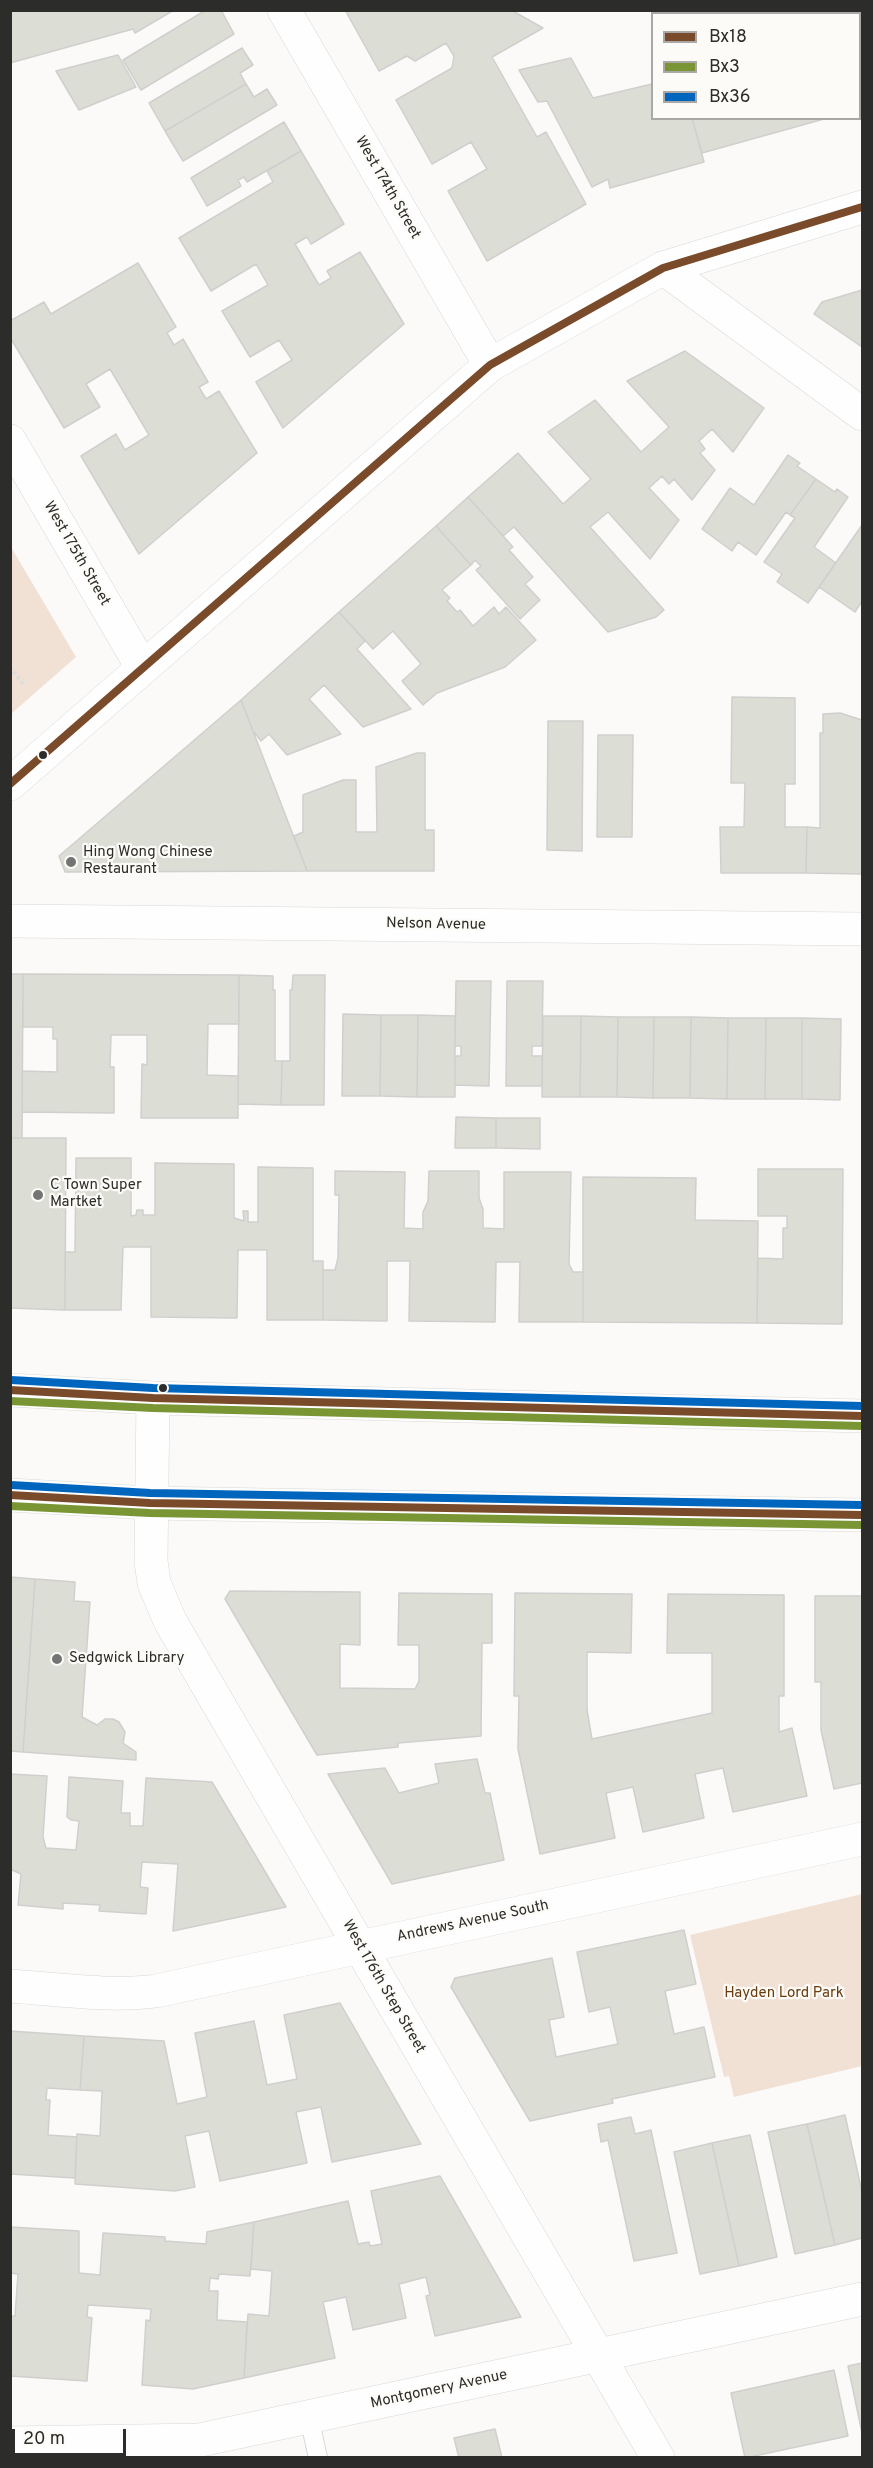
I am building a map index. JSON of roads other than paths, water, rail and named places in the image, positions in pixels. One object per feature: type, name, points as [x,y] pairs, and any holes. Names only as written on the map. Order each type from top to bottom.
[{"type":"street","name":"West 174th Street","points":[[284,10],[490,364]]},
{"type":"street","points":[[10,784],[490,364],[663,268],[862,207]]},
{"type":"street","points":[[663,268],[862,414]]},
{"type":"street","name":"West 175th Street","points":[[10,441],[142,667]]},
{"type":"street","name":"Nelson Avenue","points":[[10,921],[862,929]]},
{"type":"street","points":[[10,1390],[153,1398],[862,1416]]},
{"type":"street","name":"West 176th Step Street","points":[[153,1398],[151,1561],[154,1583],[170,1621],[658,2457]]},
{"type":"street","points":[[10,1495],[150,1503],[862,1515]]},
{"type":"street","name":"Andrews Avenue South","points":[[10,1986],[134,1994],[862,1839]]},
{"type":"street","name":"Montgomery Avenue","points":[[10,2443],[200,2440],[862,2299]]},
{"type":"lane","points":[[309,2417],[318,2457]]},
{"type":"place","name":"Hing Wong Chinese Restaurant","points":[[71,862]]},
{"type":"place","name":"C Town Super Martket","points":[[38,1195]]},
{"type":"place","name":"Sedgwick Library","points":[[57,1659]]},
{"type":"park label","name":"Hayden Lord Park","points":[[784,1994]]}]
